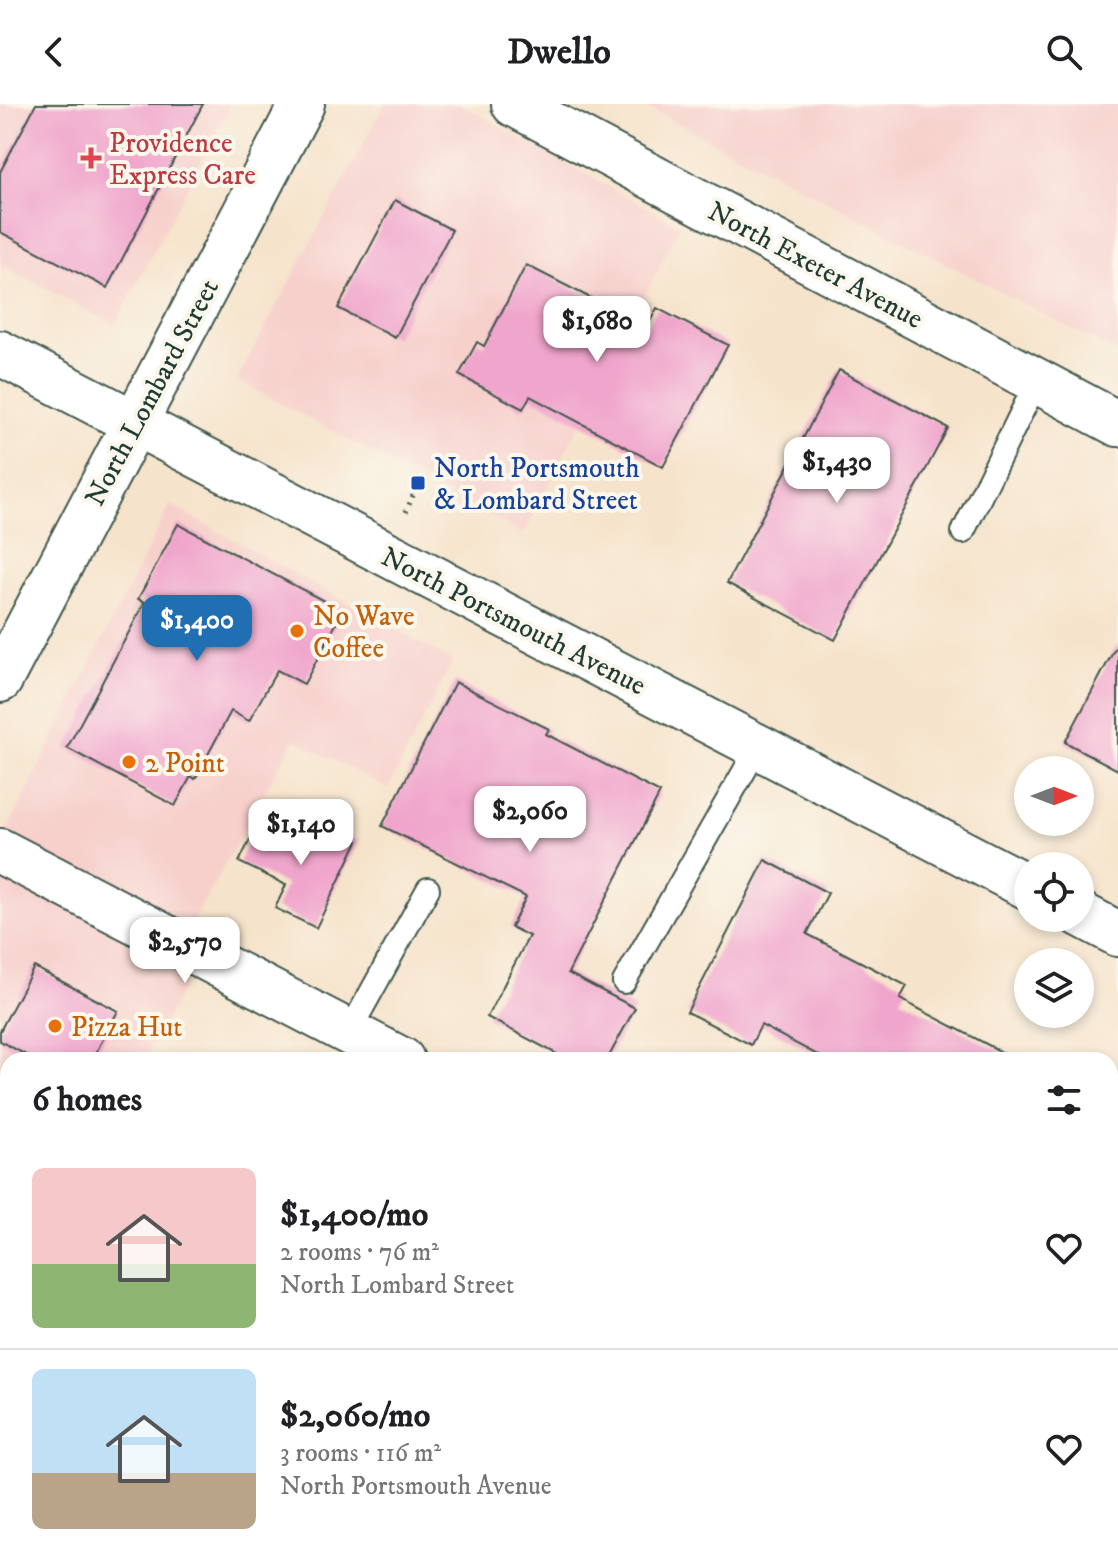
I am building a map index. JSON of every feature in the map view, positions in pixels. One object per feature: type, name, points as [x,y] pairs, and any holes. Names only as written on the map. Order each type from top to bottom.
[{"type":"street","name":"North Exeter Avenue","points":[[514,104],[1118,424]]},
{"type":"street","name":"North Lombard Street","points":[[0,680],[300,105]]},
{"type":"street","name":"North Portsmouth Avenue","points":[[0,353],[1014,880]]},
{"type":"street","points":[[0,851],[387,1052]]},
{"type":"street","points":[[1094,921],[1118,934]]},
{"type":"lane","points":[[963,532],[1037,381]]},
{"type":"lane","points":[[624,982],[758,747]]},
{"type":"lane","points":[[349,1032],[428,889]]},
{"type":"shaded area","points":[[0,104],[231,104],[115,325],[0,264]]},
{"type":"shaded area","points":[[385,104],[460,104],[680,226],[524,534],[237,380]]},
{"type":"shaded area","points":[[641,104],[1118,104],[1118,353]]},
{"type":"shaded area","points":[[170,505],[453,661],[388,789],[294,739],[196,916],[182,988],[149,1052],[0,1052],[0,845]]},
{"type":"building","points":[[36,104],[203,104],[107,288],[0,232],[0,172]]},
{"type":"building","points":[[395,200],[452,230],[395,338],[338,308]]},
{"type":"building","points":[[526,265],[647,327],[657,308],[728,345],[663,467],[530,396],[523,409],[459,375],[477,342],[484,346]]},
{"type":"building","points":[[839,370],[948,428],[835,640],[727,583]]},
{"type":"building","points":[[178,524],[343,611],[304,684],[277,670],[249,721],[231,711],[195,779],[191,776],[175,806],[67,748],[145,602],[138,599]]},
{"type":"building","points":[[1118,643],[1118,770],[1065,742]]},
{"type":"building","points":[[455,682],[549,729],[546,734],[660,793],[568,973],[635,1008],[611,1052],[553,1052],[487,1017],[529,936],[511,927],[526,897],[382,826]]},
{"type":"building","points":[[311,819],[358,841],[316,928],[275,908],[286,885],[239,862],[258,823],[298,843]]},
{"type":"building","points":[[765,860],[828,893],[807,934],[907,986],[900,999],[1002,1052],[812,1052],[761,1025],[751,1045],[687,1012]]},
{"type":"building","name":"Pizza Hut","points":[[34,967],[118,1011],[96,1052],[20,1052],[0,1041],[0,1031]]},
{"type":"place","name":"Providence Express Care","points":[[91,158]]},
{"type":"place","name":"North Portsmouth & Lombard Street","points":[[418,483]]},
{"type":"place","name":"No Wave Coffee","points":[[297,631]]},
{"type":"place","name":"2 Point","points":[[129,762]]},
{"type":"place","name":"Pizza Hut","points":[[55,1026]]}]
